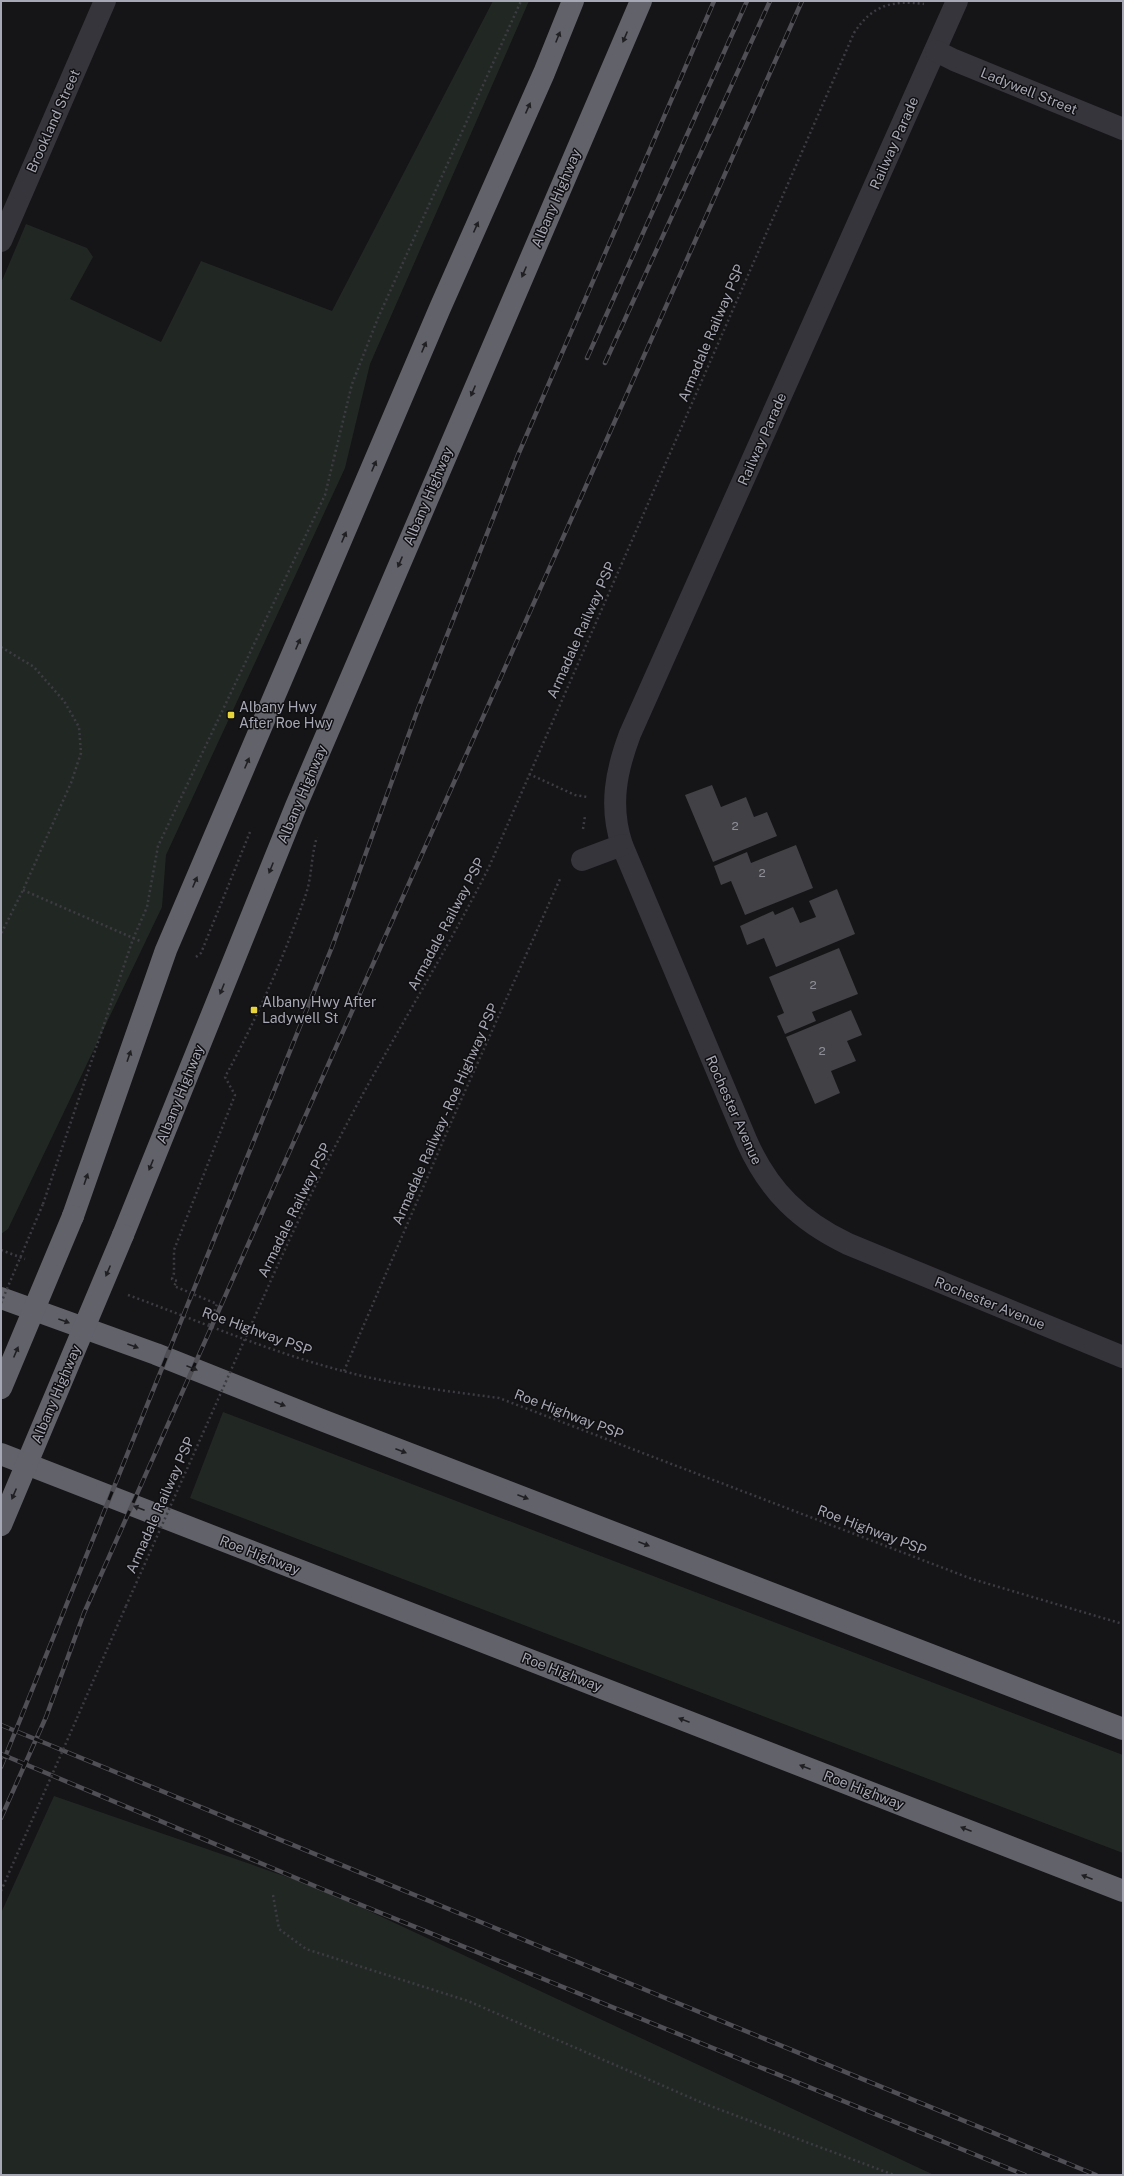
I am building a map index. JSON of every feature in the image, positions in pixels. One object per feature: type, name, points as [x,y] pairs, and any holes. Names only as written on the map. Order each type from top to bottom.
[{"type":"highway","points":[[1,1388],[73,1216],[166,950],[440,308],[544,73],[573,1]]},
{"type":"highway","name":"Albany Highway","points":[[1,1525],[123,1235],[296,806],[641,1]]},
{"type":"highway","points":[[1,1298],[156,1354],[319,1419],[1123,1728]]},
{"type":"highway","name":"Roe Highway","points":[[1,1454],[1123,1891]]},
{"type":"street","name":"Brookland Street","points":[[1,241],[105,1]]},
{"type":"street","name":"Railway Parade","points":[[622,845],[616,820],[615,796],[620,764],[630,734],[957,1]]},
{"type":"street","name":"Ladywell Street","points":[[936,51],[954,60],[1123,129]]},
{"type":"street","points":[[582,860],[622,845]]},
{"type":"street","name":"Rochester Avenue","points":[[622,845],[749,1148],[762,1172],[786,1202],[818,1229],[848,1244],[1123,1357]]},
{"type":"path","points":[[1,1304],[42,1204],[133,939],[147,908],[158,846],[325,496],[352,384],[378,318],[521,1]]},
{"type":"path","name":"Armadale Railway PSP","points":[[1,1891],[301,1212],[333,1150],[475,894],[854,33],[866,17],[892,2],[910,1],[926,5]]},
{"type":"path","points":[[1,646],[34,667],[64,701],[79,727],[81,753],[71,783],[23,890],[1,934]]},
{"type":"path","points":[[529,774],[576,795],[587,797]]},
{"type":"path","name":"Armadale Railway - Roe Highway PSP","points":[[344,1371],[453,1118],[563,872]]},
{"type":"path","points":[[23,890],[123,935]]},
{"type":"path","points":[[1,1250],[31,1261]]},
{"type":"path","points":[[174,1250],[174,1273],[172,1279],[177,1281],[174,1286],[218,1304],[210,1325]]},
{"type":"path","name":"Roe Highway PSP","points":[[120,1293],[296,1357],[344,1371],[416,1387],[499,1398],[972,1579],[1123,1624]]},
{"type":"path","points":[[273,1895],[279,1929],[306,1949],[468,2001],[705,2104],[894,2175]]},
{"type":"shaded area","points":[[493,1],[529,1],[370,364],[345,468],[166,855],[162,907],[8,1229],[1,1234],[1,283],[26,224],[87,248],[93,257],[70,299],[161,342],[201,261],[332,311]]},
{"type":"shaded area","points":[[223,1412],[1123,1755],[1123,1853],[190,1498]]},
{"type":"shaded area","points":[[54,1796],[322,1889],[934,2175],[1,2175],[1,1913]]},
{"type":"building","points":[[712,785],[721,807],[746,797],[754,817],[767,812],[777,836],[713,862],[685,795]]},
{"type":"building","points":[[796,845],[813,888],[745,915],[731,881],[721,885],[714,866],[747,852],[751,863]]},
{"type":"building","points":[[837,889],[855,934],[776,967],[764,938],[747,945],[740,926],[773,911],[775,915],[793,907],[800,923],[816,917],[809,901]]},
{"type":"building","points":[[839,948],[858,994],[812,1012],[816,1021],[785,1034],[777,1016],[784,1013],[769,977]]},
{"type":"building","points":[[851,1010],[862,1035],[847,1041],[856,1061],[831,1071],[840,1093],[815,1104],[786,1037]]},
{"type":"railway","points":[[1,1767],[332,947],[418,709],[518,455],[714,1]]},
{"type":"railway","points":[[587,358],[747,1]]},
{"type":"railway","points":[[605,363],[770,1]]},
{"type":"railway","points":[[1,1818],[46,1717],[84,1613],[802,1]]},
{"type":"railway","points":[[1,1725],[1096,2175]]},
{"type":"railway","points":[[1,1754],[322,1889],[1025,2175]]},
{"type":"place","name":"Albany Hwy After Roe Hwy","points":[[231,715]]},
{"type":"place","name":"Albany Hwy After Ladywell St","points":[[254,1010]]}]
